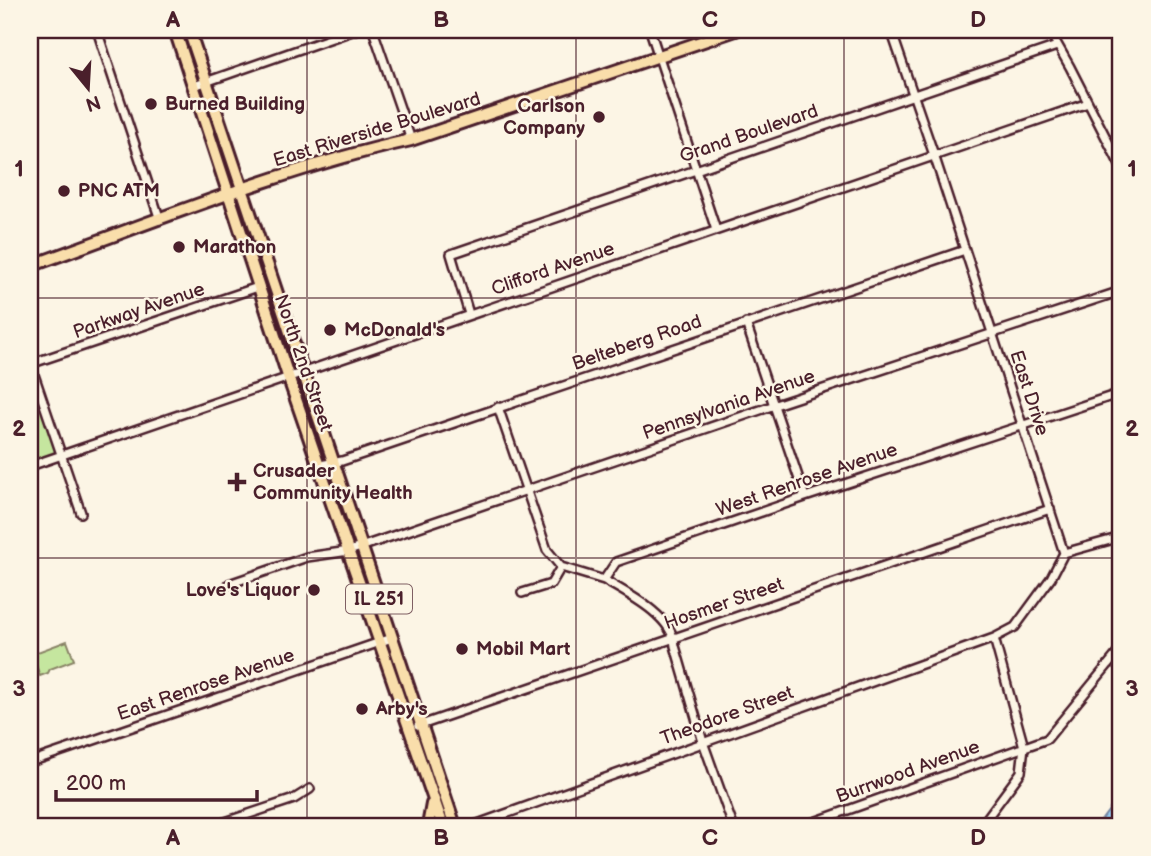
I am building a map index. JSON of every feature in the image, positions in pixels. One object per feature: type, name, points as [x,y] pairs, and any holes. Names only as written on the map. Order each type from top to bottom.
[{"type":"main road","name":"North 2nd Street","points":[[175,30],[258,287],[443,826]]},
{"type":"main road","name":"North 2nd Street","points":[[190,30],[455,826]]},
{"type":"main road","name":"East Riverside Boulevard","points":[[30,266],[228,195],[363,150],[411,140],[736,30]]},
{"type":"main road","points":[[268,315],[283,310]]},
{"type":"main road","points":[[428,826],[432,814],[431,794]]},
{"type":"street","points":[[97,30],[160,219]]},
{"type":"street","points":[[194,86],[355,30]]},
{"type":"street","points":[[373,30],[411,140]]},
{"type":"street","points":[[650,30],[716,230]]},
{"type":"street","name":"East Drive","points":[[891,30],[1064,553]]},
{"type":"street","points":[[1048,30],[1121,167]]},
{"type":"street","name":"Grand Boulevard","points":[[469,314],[451,254],[1057,46]]},
{"type":"street","name":"Clifford Avenue","points":[[30,466],[1088,103]]},
{"type":"street","name":"Belteberg Road","points":[[320,465],[342,461],[965,250]]},
{"type":"street","name":"Parkway Avenue","points":[[30,364],[258,287]]},
{"type":"street","name":"Pennsylvania Avenue","points":[[229,584],[307,557],[349,551],[772,406],[1121,291]]},
{"type":"street","points":[[746,323],[804,497]]},
{"type":"street","points":[[30,364],[80,513]]},
{"type":"street","name":"West Renrose Avenue","points":[[604,580],[616,562],[1118,394]]},
{"type":"street","points":[[498,407],[547,550],[561,567],[604,580],[649,607],[674,637],[703,742],[733,826]]},
{"type":"street","name":"Hosmer Street","points":[[409,729],[1050,509]]},
{"type":"street","points":[[981,826],[1021,772],[1024,747],[995,638],[1015,627],[1051,578],[1064,553],[1121,537]]},
{"type":"street","points":[[522,593],[551,584],[561,567]]},
{"type":"street","name":"East Renrose Avenue","points":[[30,762],[392,638]]},
{"type":"street","name":"Theodore Street","points":[[472,826],[995,638]]},
{"type":"street","name":"Burrwood Avenue","points":[[803,826],[1047,739],[1121,649]]},
{"type":"street","points":[[213,826],[294,799],[310,789]]},
{"type":"green space","points":[[30,364],[59,456],[30,466]]},
{"type":"green space","points":[[67,641],[74,660],[40,676],[32,654]]},
{"type":"water","points":[[1121,794],[1121,826],[1097,826]]},
{"type":"place","name":"Burned Building","points":[[151,104]]},
{"type":"place","name":"Carlson Company","points":[[599,117]]},
{"type":"place","name":"PNC ATM","points":[[64,191]]},
{"type":"place","name":"Marathon","points":[[179,247]]},
{"type":"place","name":"McDonald's","points":[[330,330]]},
{"type":"place","name":"Crusader Community Health","points":[[237,482]]},
{"type":"place","name":"Love's Liquor","points":[[314,590]]},
{"type":"place","name":"Mobil Mart","points":[[462,649]]},
{"type":"place","name":"Arby's","points":[[362,709]]}]
